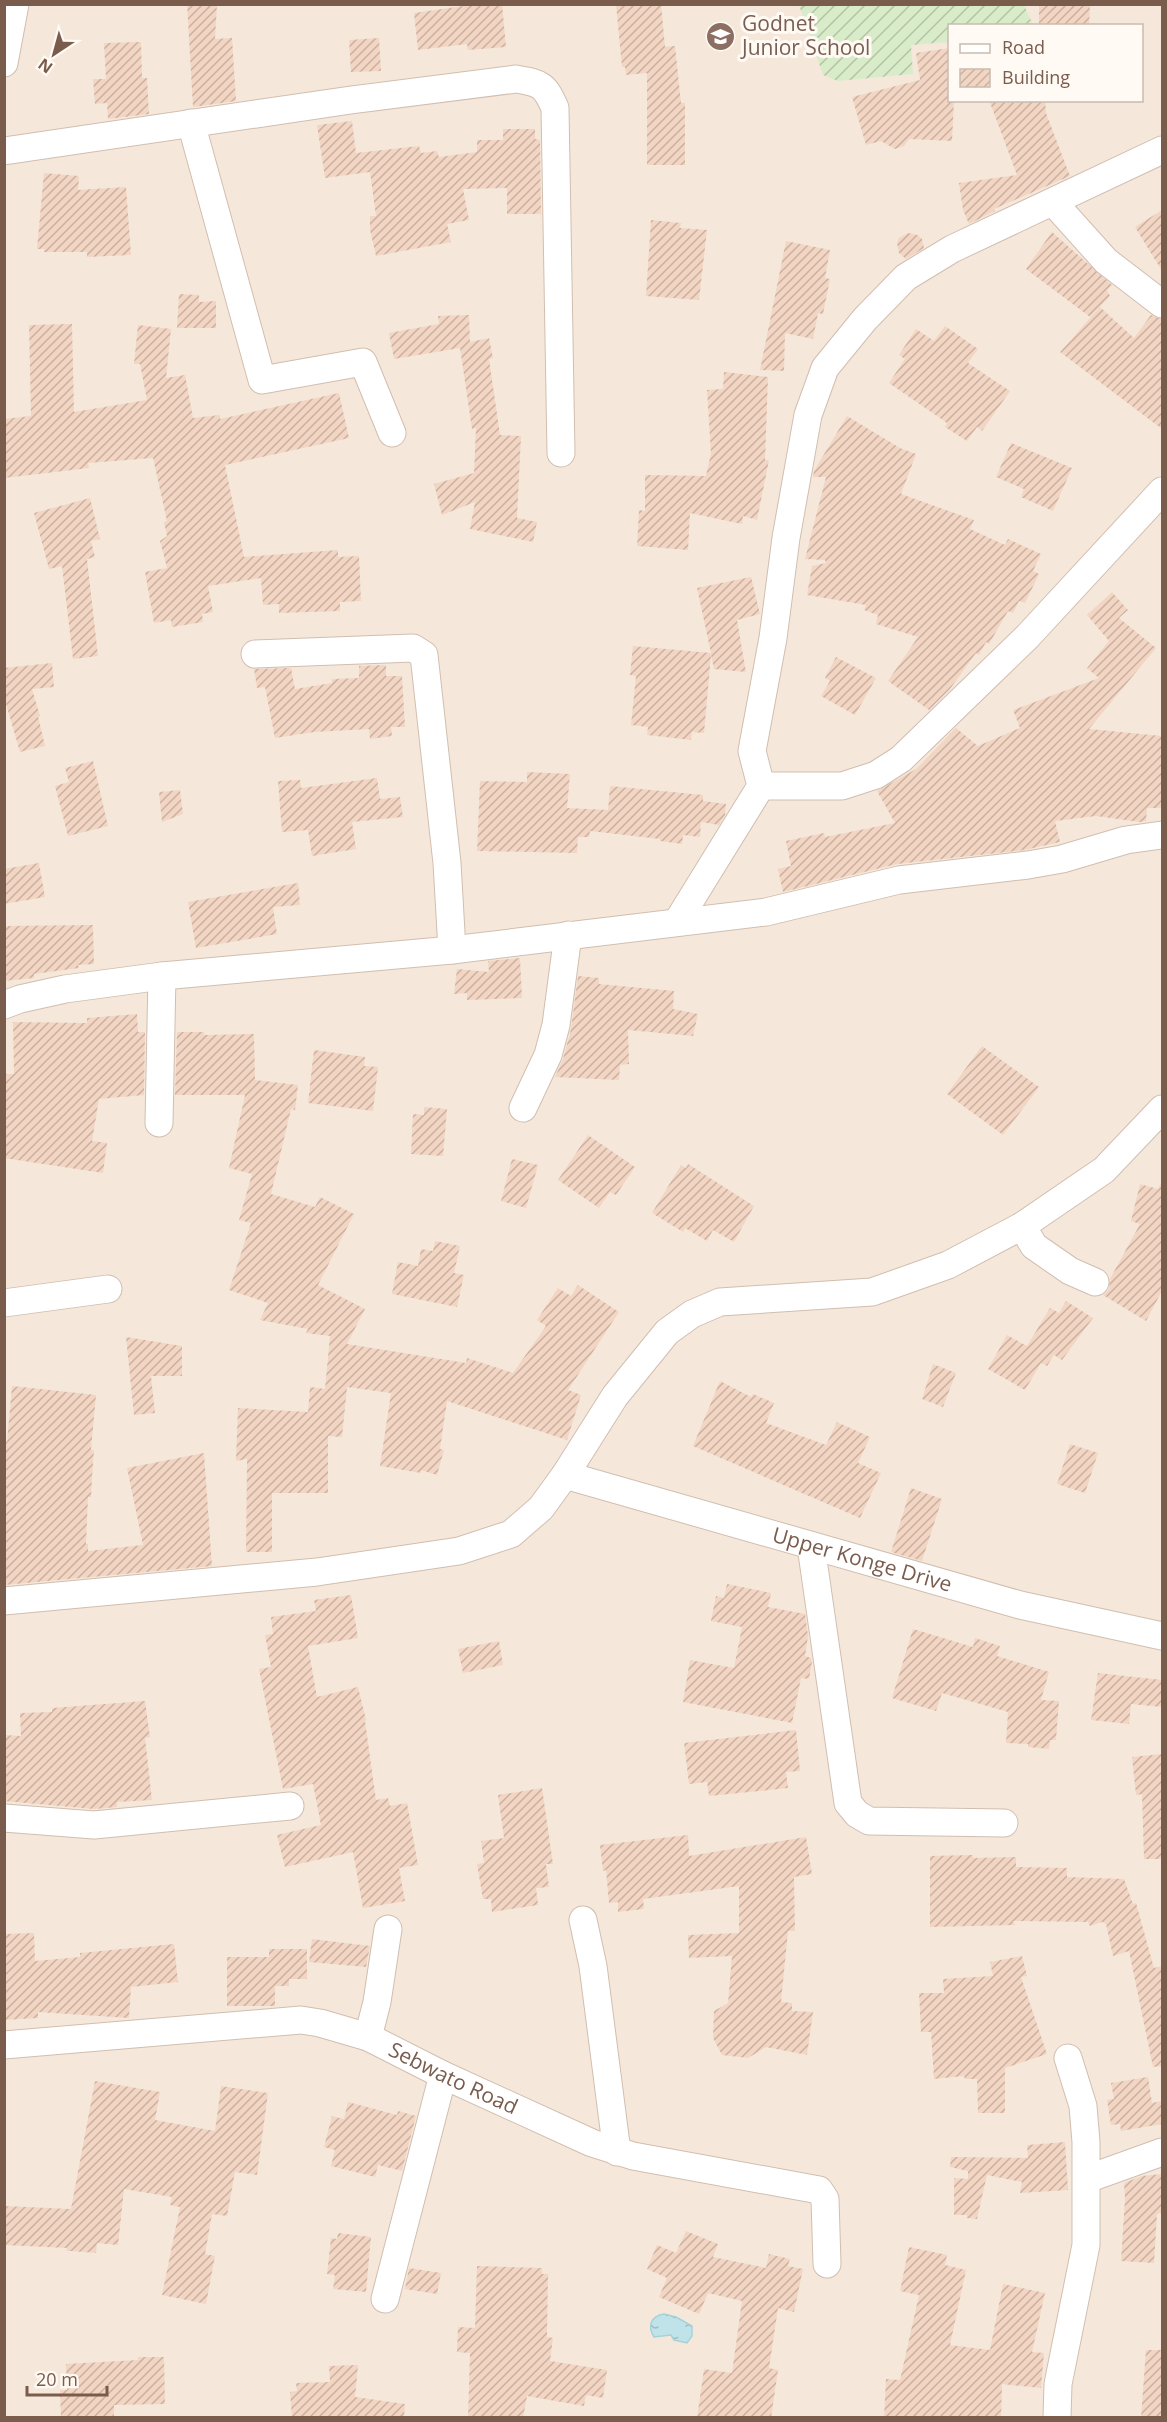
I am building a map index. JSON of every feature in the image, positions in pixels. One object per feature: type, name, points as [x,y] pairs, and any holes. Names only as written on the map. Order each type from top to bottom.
[{"type":"street","points":[[4,63],[15,4]]},
{"type":"street","points":[[4,151],[516,79],[534,82],[546,88],[555,108],[561,453]]},
{"type":"street","points":[[191,123],[262,380],[363,362],[392,433]]},
{"type":"street","points":[[677,922],[761,786],[752,751],[808,416],[825,368],[865,319],[906,277],[952,249],[1162,150]]},
{"type":"street","points":[[1053,202],[1106,261],[1162,304]]},
{"type":"street","points":[[761,786],[842,786],[876,775],[901,759],[1028,638],[1162,491]]},
{"type":"street","points":[[255,654],[413,648],[424,655],[447,863],[452,950]]},
{"type":"street","points":[[4,1005],[65,988],[162,976],[452,950],[766,912],[899,880],[1028,865],[1062,859],[1126,840],[1162,835]]},
{"type":"street","points":[[523,1108],[548,1055],[556,1025],[568,935]]},
{"type":"street","points":[[159,1123],[162,976]]},
{"type":"street","points":[[4,1601],[317,1572],[459,1551],[511,1534],[541,1508],[565,1475],[615,1396],[667,1332],[692,1314],[720,1302],[872,1292],[948,1265],[1022,1226],[1104,1170],[1162,1109]]},
{"type":"street","points":[[1022,1226],[1034,1246],[1070,1271],[1095,1282]]},
{"type":"street","points":[[4,1303],[108,1289]]},
{"type":"street","name":"Upper Konge Drive","points":[[565,1475],[1020,1605],[1162,1636]]},
{"type":"street","points":[[811,1546],[848,1803],[857,1814],[869,1821],[1004,1822]]},
{"type":"street","points":[[4,1818],[94,1825],[291,1806]]},
{"type":"street","points":[[583,1920],[593,1966],[617,2152]]},
{"type":"street","points":[[368,2037],[377,2002],[388,1929]]},
{"type":"street","name":"Sebwato Road","points":[[4,2045],[301,2020],[320,2022],[368,2037],[443,2075],[592,2144],[633,2156],[819,2190],[825,2199],[827,2264]]},
{"type":"street","points":[[1057,2418],[1058,2384],[1086,2245],[1087,2179],[1083,2106],[1068,2058]]},
{"type":"street","points":[[385,2299],[443,2075]]},
{"type":"street","points":[[1087,2179],[1162,2152]]},
{"type":"shaded area","points":[[5,5],[1162,5],[1162,2417],[5,2417]]},
{"type":"green space","points":[[799,5],[1024,5],[1033,24],[948,24],[948,42],[911,45],[913,74],[838,81],[823,75]]},
{"type":"water","points":[[664,2314],[676,2317],[692,2326],[692,2336],[687,2343],[674,2340],[671,2335],[654,2337],[651,2329],[653,2319]]},
{"type":"building","points":[[187,4],[217,4],[215,39],[232,38],[236,101],[193,107]]},
{"type":"building","points":[[502,4],[506,47],[468,50],[467,44],[418,50],[414,13],[463,6]]},
{"type":"building","points":[[616,4],[661,4],[665,47],[675,46],[681,103],[685,103],[685,165],[647,165],[647,73],[626,75],[625,67],[622,67]]},
{"type":"building","points":[[1039,4],[1090,4],[1089,24],[1039,24]]},
{"type":"building","points":[[379,38],[381,71],[351,72],[349,40]]},
{"type":"building","points":[[141,42],[142,78],[147,78],[149,114],[108,119],[107,103],[95,104],[93,79],[106,79],[104,43]]},
{"type":"building","points":[[948,48],[948,102],[954,102],[952,141],[909,139],[904,146],[895,149],[881,141],[866,145],[852,97],[920,80],[916,53]]},
{"type":"building","points":[[990,102],[1045,102],[1046,113],[1070,176],[994,209],[995,211],[969,224],[963,210],[959,183],[1017,175]]},
{"type":"building","points":[[352,121],[356,153],[419,146],[421,153],[437,151],[439,157],[477,152],[477,140],[503,140],[503,129],[535,129],[535,139],[540,140],[541,214],[507,214],[507,188],[463,189],[469,220],[447,224],[451,242],[376,256],[370,230],[370,216],[376,216],[370,172],[325,178],[317,125]]},
{"type":"building","points":[[44,173],[79,176],[78,190],[126,187],[131,255],[87,257],[87,252],[44,252],[44,249],[37,249]]},
{"type":"building","points":[[1162,210],[1162,271],[1135,227]]},
{"type":"building","points":[[651,220],[681,223],[680,228],[707,230],[699,300],[646,296]]},
{"type":"building","points":[[1052,232],[1112,285],[1107,290],[1110,296],[1090,317],[1026,269]]},
{"type":"building","points":[[908,233],[918,235],[922,239],[924,248],[906,259],[899,253],[897,243],[899,238]]},
{"type":"building","points":[[786,241],[830,250],[825,278],[830,279],[823,314],[818,313],[813,339],[785,333],[784,371],[760,370]]},
{"type":"building","points":[[179,294],[199,295],[199,302],[216,301],[216,328],[177,328]]},
{"type":"building","points":[[1100,307],[1134,338],[1151,315],[1162,319],[1162,429],[1060,352]]},
{"type":"building","points":[[469,315],[470,342],[489,338],[493,358],[489,359],[500,435],[521,436],[517,518],[537,522],[533,542],[470,529],[475,502],[442,515],[434,484],[474,473],[476,428],[472,429],[460,348],[394,359],[389,333],[439,324],[438,316]]},
{"type":"building","points":[[72,324],[74,412],[147,400],[140,364],[134,364],[138,325],[171,329],[166,378],[185,375],[193,418],[220,415],[220,419],[339,393],[349,438],[225,465],[244,557],[338,550],[338,557],[359,556],[361,601],[340,602],[340,611],[279,613],[279,604],[263,605],[261,578],[208,586],[213,612],[202,614],[203,622],[172,627],[171,620],[154,623],[145,572],[167,568],[160,541],[167,536],[164,522],[167,521],[153,458],[88,463],[89,468],[4,478],[4,419],[31,416],[29,325]]},
{"type":"building","points":[[945,326],[978,349],[968,363],[1010,391],[982,431],[977,427],[967,441],[945,427],[947,423],[889,383],[905,359],[899,355],[916,329],[934,341]]},
{"type":"building","points":[[724,372],[768,377],[765,460],[769,460],[757,520],[743,516],[742,524],[690,513],[688,550],[637,546],[639,510],[645,511],[645,475],[706,476],[711,453],[707,390],[723,389]]},
{"type":"building","points":[[847,416],[900,448],[916,454],[901,494],[974,520],[970,529],[1005,545],[1008,539],[1041,554],[1033,571],[1039,574],[1025,603],[1019,601],[1013,613],[1008,611],[989,644],[986,642],[979,655],[976,653],[950,689],[929,710],[888,681],[918,637],[876,624],[878,615],[864,610],[866,605],[807,595],[812,566],[826,563],[825,560],[805,559],[826,477],[813,477],[814,471]]},
{"type":"building","points":[[1011,443],[1072,468],[1053,511],[1021,497],[1024,489],[996,477]]},
{"type":"building","points":[[90,498],[100,539],[91,541],[95,557],[87,559],[98,656],[73,659],[62,566],[49,569],[34,513]]},
{"type":"building","points":[[751,577],[760,614],[737,620],[746,672],[714,669],[711,655],[704,733],[692,732],[691,740],[647,735],[648,727],[631,725],[636,676],[630,675],[633,646],[711,653],[697,588]]},
{"type":"building","points":[[1112,592],[1128,610],[1119,618],[1156,648],[1089,729],[1162,736],[1162,808],[1147,808],[1146,821],[1140,822],[1096,816],[1055,821],[1060,842],[1024,850],[897,864],[783,892],[778,869],[791,866],[786,841],[824,833],[825,837],[895,823],[877,791],[916,769],[956,728],[978,746],[1020,728],[1013,710],[1099,678],[1087,668],[1109,641],[1087,615]]},
{"type":"building","points":[[836,657],[876,678],[855,715],[821,696],[830,681],[825,678]]},
{"type":"building","points":[[52,663],[54,687],[32,689],[45,746],[20,752],[4,697],[4,668]]},
{"type":"building","points":[[386,665],[386,676],[402,676],[405,727],[391,727],[392,736],[370,739],[369,729],[314,732],[275,738],[265,687],[257,688],[254,669],[291,668],[295,689],[332,683],[332,679],[359,678],[359,666]]},
{"type":"building","points":[[93,761],[108,826],[68,836],[55,786],[69,782],[65,768]]},
{"type":"building","points":[[527,772],[570,774],[567,808],[608,810],[610,786],[703,795],[703,801],[726,804],[725,815],[719,825],[701,822],[700,837],[683,835],[682,844],[660,841],[660,839],[590,831],[589,837],[578,837],[577,853],[477,851],[480,781],[527,782]]},
{"type":"building","points":[[377,778],[380,799],[400,797],[403,817],[352,822],[356,849],[312,856],[308,830],[282,832],[278,781],[300,780],[301,788]]},
{"type":"building","points":[[180,790],[183,814],[162,822],[159,792]]},
{"type":"building","points":[[39,863],[45,897],[4,904],[4,869]]},
{"type":"building","points":[[298,883],[300,905],[273,907],[277,934],[196,948],[188,902]]},
{"type":"building","points":[[93,925],[94,964],[34,974],[34,978],[4,981],[4,926]]},
{"type":"building","points":[[520,958],[522,998],[467,1000],[467,993],[454,994],[457,969],[489,972],[488,961]]},
{"type":"building","points":[[578,976],[599,978],[599,984],[674,991],[673,1009],[698,1014],[693,1036],[628,1030],[629,1064],[620,1065],[619,1080],[555,1077],[563,1059],[571,1029]]},
{"type":"building","points":[[137,1014],[138,1032],[145,1032],[144,1095],[99,1099],[92,1141],[107,1143],[103,1173],[4,1158],[4,1074],[14,1074],[13,1022],[87,1023],[87,1018]]},
{"type":"building","points":[[177,1032],[204,1032],[204,1035],[254,1034],[255,1080],[298,1085],[295,1110],[291,1109],[271,1194],[315,1207],[320,1197],[354,1214],[318,1285],[365,1309],[347,1344],[466,1363],[467,1358],[513,1373],[546,1326],[537,1320],[558,1288],[571,1296],[578,1285],[619,1312],[568,1390],[581,1395],[567,1440],[447,1401],[440,1449],[444,1450],[437,1475],[421,1470],[421,1473],[380,1466],[391,1393],[347,1387],[342,1437],[328,1436],[328,1493],[272,1493],[272,1552],[246,1552],[247,1459],[236,1461],[238,1408],[308,1412],[310,1387],[325,1389],[330,1336],[306,1333],[308,1329],[260,1320],[268,1303],[229,1290],[251,1223],[239,1220],[252,1174],[229,1168],[245,1095],[175,1095]]},
{"type":"building","points":[[982,1046],[1039,1087],[1003,1135],[947,1094]]},
{"type":"building","points":[[314,1050],[365,1057],[364,1066],[378,1067],[373,1111],[308,1103]]},
{"type":"building","points":[[424,1107],[447,1109],[443,1156],[411,1154],[413,1114],[424,1115]]},
{"type":"building","points":[[588,1135],[635,1167],[616,1195],[610,1192],[599,1208],[558,1180]]},
{"type":"building","points":[[512,1159],[538,1165],[526,1208],[501,1201]]},
{"type":"building","points":[[688,1164],[754,1206],[734,1242],[713,1230],[707,1241],[685,1228],[683,1232],[652,1213],[681,1165],[686,1168]]},
{"type":"building","points":[[1162,1181],[1162,1291],[1146,1321],[1103,1295],[1109,1289],[1110,1279],[1140,1224],[1131,1221],[1140,1184],[1158,1189]]},
{"type":"building","points":[[435,1241],[460,1246],[454,1273],[464,1275],[457,1307],[392,1294],[398,1262],[418,1266],[421,1249],[433,1251]]},
{"type":"building","points":[[1066,1301],[1093,1318],[1062,1360],[1054,1355],[1047,1366],[1041,1363],[1025,1390],[988,1369],[1007,1335],[1027,1346],[1050,1308],[1059,1313]]},
{"type":"building","points":[[126,1337],[182,1346],[182,1376],[151,1376],[155,1413],[134,1415]]},
{"type":"building","points":[[933,1364],[956,1373],[943,1407],[922,1399]]},
{"type":"building","points":[[720,1381],[751,1397],[753,1394],[774,1403],[766,1423],[826,1445],[837,1422],[870,1437],[858,1463],[881,1473],[860,1518],[693,1446]]},
{"type":"building","points":[[12,1386],[96,1395],[91,1450],[94,1450],[91,1497],[88,1497],[86,1544],[88,1544],[88,1551],[143,1545],[127,1468],[204,1453],[212,1566],[4,1585],[4,1442],[7,1442]]},
{"type":"building","points":[[1070,1444],[1098,1453],[1085,1493],[1057,1484]]},
{"type":"building","points":[[911,1488],[942,1499],[922,1561],[891,1552]]},
{"type":"building","points":[[727,1584],[771,1593],[768,1607],[805,1614],[808,1636],[805,1656],[811,1658],[812,1662],[809,1679],[801,1678],[792,1723],[683,1702],[690,1660],[734,1668],[742,1627],[711,1621],[716,1596],[724,1598]]},
{"type":"building","points":[[351,1595],[358,1638],[308,1646],[317,1697],[358,1687],[366,1720],[376,1800],[388,1798],[390,1806],[407,1803],[418,1865],[399,1868],[405,1901],[363,1908],[353,1852],[285,1867],[277,1835],[321,1825],[313,1784],[283,1789],[259,1669],[271,1667],[265,1635],[273,1634],[271,1617],[316,1611],[314,1600]]},
{"type":"building","points":[[913,1629],[973,1647],[975,1638],[1000,1646],[997,1656],[1049,1672],[1041,1700],[1059,1701],[1056,1740],[1050,1740],[1049,1749],[1028,1747],[1028,1744],[1006,1743],[1008,1712],[942,1693],[936,1711],[892,1698]]},
{"type":"building","points":[[499,1641],[503,1665],[463,1673],[458,1649]]},
{"type":"building","points":[[1098,1673],[1162,1680],[1162,1707],[1131,1704],[1129,1724],[1091,1720]]},
{"type":"building","points":[[145,1701],[150,1737],[145,1738],[152,1800],[117,1802],[117,1807],[94,1809],[4,1801],[4,1735],[21,1736],[20,1713],[52,1712],[52,1708]]},
{"type":"building","points":[[796,1730],[800,1771],[786,1772],[788,1788],[709,1796],[707,1782],[689,1784],[684,1743]]},
{"type":"building","points":[[1162,1754],[1162,1859],[1144,1859],[1142,1794],[1136,1795],[1132,1757]]},
{"type":"building","points":[[542,1788],[553,1864],[546,1864],[549,1887],[536,1888],[538,1905],[492,1912],[491,1899],[483,1899],[477,1864],[484,1863],[481,1841],[504,1838],[498,1795]]},
{"type":"building","points":[[688,1835],[689,1856],[806,1837],[812,1874],[794,1877],[795,1931],[788,1931],[781,2002],[792,2003],[792,2011],[813,2012],[807,2055],[766,2047],[748,2058],[722,2055],[713,2038],[714,2011],[728,2003],[732,1956],[689,1958],[688,1935],[739,1933],[739,1886],[643,1899],[644,1909],[618,1912],[618,1902],[609,1903],[606,1870],[603,1871],[600,1845]]},
{"type":"building","points":[[973,1855],[973,1858],[1016,1857],[1016,1867],[1067,1868],[1067,1877],[1124,1879],[1133,1904],[1136,1903],[1154,1968],[1162,1966],[1162,2066],[1153,2067],[1129,1951],[1113,1956],[1106,1924],[1102,1922],[1090,1926],[1088,1922],[1013,1921],[1015,1925],[930,1927],[930,1856]]},
{"type":"building","points":[[34,1933],[35,1961],[80,1957],[80,1953],[174,1944],[178,1982],[131,1987],[129,2018],[38,2012],[38,2018],[4,2020],[4,1934]]},
{"type":"building","points":[[312,1939],[370,1946],[366,1967],[309,1962]]},
{"type":"building","points":[[269,1949],[307,1949],[307,1979],[289,1979],[289,1986],[275,1986],[275,2006],[227,2006],[227,1957],[269,1957]]},
{"type":"building","points":[[1022,1956],[1027,1976],[1021,1977],[1047,2054],[1005,2068],[1005,2113],[978,2113],[977,2079],[965,2079],[964,2076],[934,2079],[931,2032],[921,2032],[919,1993],[944,1993],[943,1979],[993,1976],[990,1962]]},
{"type":"building","points":[[1148,2077],[1152,2103],[1162,2101],[1162,2124],[1121,2131],[1120,2124],[1111,2125],[1107,2100],[1114,2099],[1111,2083]]},
{"type":"building","points":[[95,2081],[160,2092],[155,2120],[215,2131],[221,2086],[268,2093],[257,2175],[235,2172],[227,2216],[212,2214],[205,2254],[215,2256],[206,2304],[162,2295],[180,2207],[170,2205],[172,2197],[124,2189],[118,2245],[97,2243],[96,2253],[67,2251],[67,2248],[4,2245],[4,2206],[71,2209]]},
{"type":"building","points":[[348,2102],[397,2115],[398,2111],[416,2116],[402,2171],[378,2165],[375,2177],[331,2166],[335,2150],[324,2147],[332,2116],[344,2119]]},
{"type":"building","points":[[1065,2142],[1068,2190],[1020,2193],[1022,2182],[987,2175],[977,2219],[967,2218],[967,2215],[954,2215],[954,2178],[968,2179],[968,2171],[950,2167],[951,2157],[1028,2158],[1027,2145]]},
{"type":"building","points":[[1162,2174],[1162,2213],[1157,2214],[1154,2263],[1121,2261],[1124,2183],[1142,2176]]},
{"type":"building","points":[[686,2231],[718,2244],[713,2257],[766,2268],[769,2254],[790,2259],[788,2266],[803,2269],[794,2312],[778,2308],[769,2368],[778,2370],[771,2418],[697,2418],[704,2369],[732,2373],[742,2301],[708,2293],[699,2314],[659,2297],[667,2278],[647,2269],[657,2245],[676,2253]]},
{"type":"building","points":[[338,2233],[371,2237],[366,2292],[333,2289],[335,2275],[327,2274],[331,2238],[337,2239]]},
{"type":"building","points":[[909,2247],[947,2255],[945,2265],[966,2270],[950,2345],[990,2350],[1003,2284],[1045,2293],[1032,2352],[1044,2353],[1041,2388],[1002,2384],[1001,2418],[884,2418],[886,2379],[900,2380],[919,2295],[900,2291]]},
{"type":"building","points":[[477,2266],[542,2268],[542,2274],[548,2274],[547,2337],[553,2338],[550,2361],[607,2370],[603,2398],[586,2395],[584,2406],[527,2396],[523,2418],[468,2418],[470,2353],[457,2352],[458,2327],[475,2328]]},
{"type":"building","points":[[409,2268],[441,2273],[437,2294],[405,2289]]},
{"type":"building","points":[[1146,2350],[1162,2350],[1162,2418],[1141,2418]]},
{"type":"building","points":[[138,2357],[164,2357],[165,2404],[114,2405],[114,2418],[61,2418],[60,2390],[67,2390],[66,2364],[138,2360]]},
{"type":"building","points":[[358,2365],[355,2397],[405,2404],[404,2418],[292,2418],[290,2392],[297,2391],[296,2383],[330,2382],[329,2366]]},
{"type":"place","name":"Godnet Junior School","points":[[721,36]]}]
